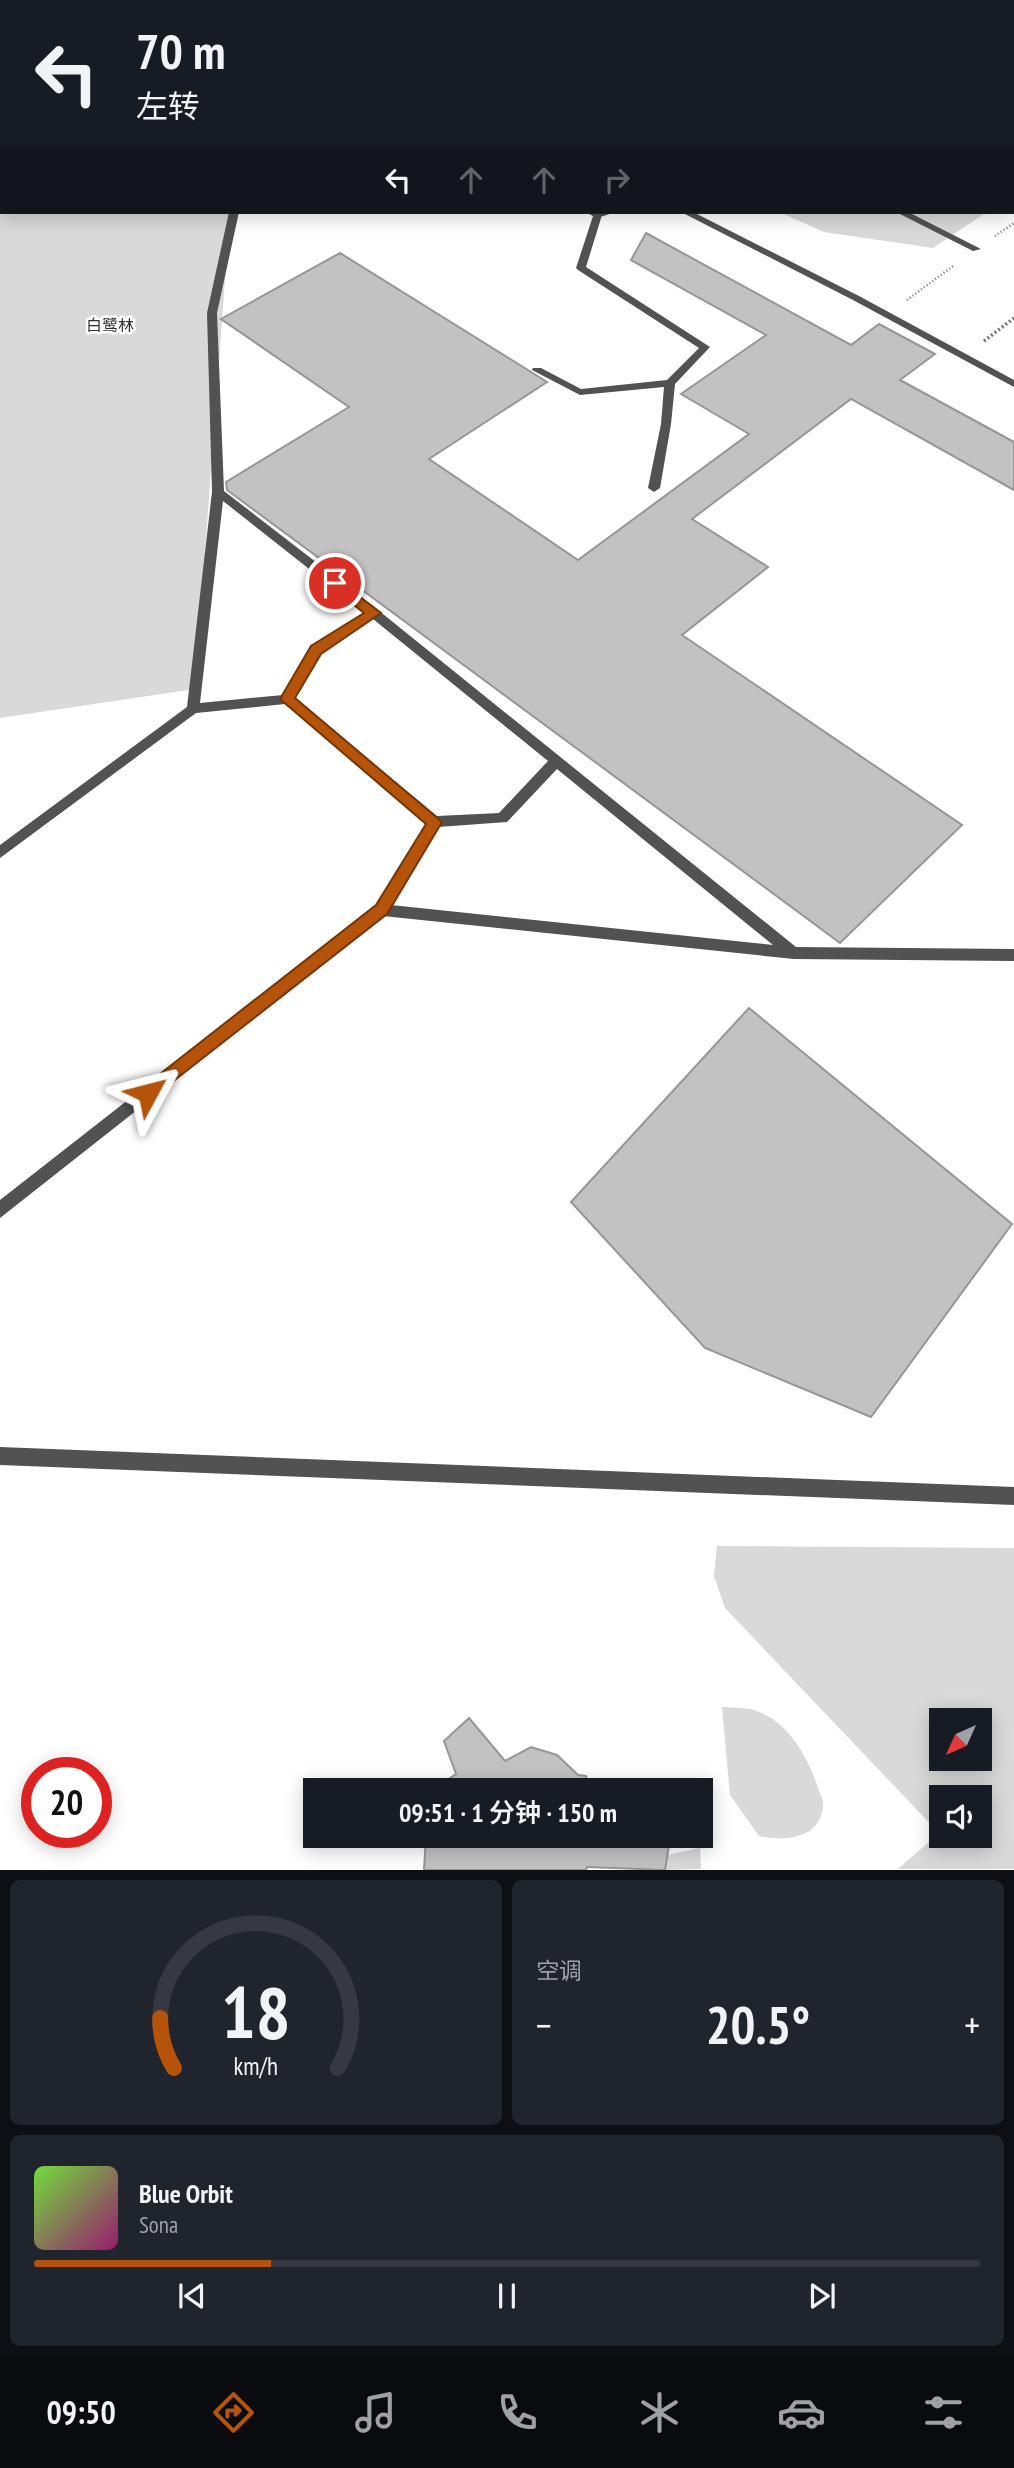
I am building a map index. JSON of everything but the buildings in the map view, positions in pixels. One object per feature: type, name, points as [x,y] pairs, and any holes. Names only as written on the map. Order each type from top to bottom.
[{"type":"street","points":[[193,709],[218,492],[212,313],[234,214]]},
{"type":"street","points":[[593,214],[580,268],[705,347],[670,383],[666,424],[654,488]]},
{"type":"street","points":[[690,214],[1014,384]]},
{"type":"street","points":[[905,214],[976,249]]},
{"type":"street","points":[[537,370],[580,392],[670,383]]},
{"type":"street","points":[[218,492],[374,613],[794,953]]},
{"type":"street","points":[[287,699],[316,650],[374,613]]},
{"type":"street","points":[[0,852],[193,709],[287,699],[435,822],[502,818],[555,762]]},
{"type":"street","points":[[0,1210],[381,910],[435,822]]},
{"type":"street","points":[[381,910],[794,953],[1014,955]]},
{"type":"street","points":[[0,1456],[1014,1496]]},
{"type":"path","points":[[886,315],[1014,223]]},
{"type":"path","points":[[963,356],[1014,318]]},
{"type":"green space","name":"白鹭林","points":[[0,214],[230,214],[195,689],[0,718]]},
{"type":"green space","points":[[784,214],[984,214],[933,248],[824,232]]},
{"type":"green space","points":[[717,1546],[1014,1548],[1014,1869],[898,1869],[929,1842],[929,1848],[992,1848],[992,1785],[929,1785],[929,1822],[725,1608],[714,1576]]},
{"type":"green space","points":[[722,1707],[750,1709],[766,1715],[778,1723],[796,1743],[810,1766],[823,1803],[820,1818],[808,1832],[789,1838],[759,1836],[730,1795]]},
{"type":"green space","points":[[700,1848],[701,1869],[665,1870],[667,1855]]},
{"type":"route","points":[[148,1093],[381,910],[435,822],[287,699],[316,650],[374,613],[335,583]]}]
